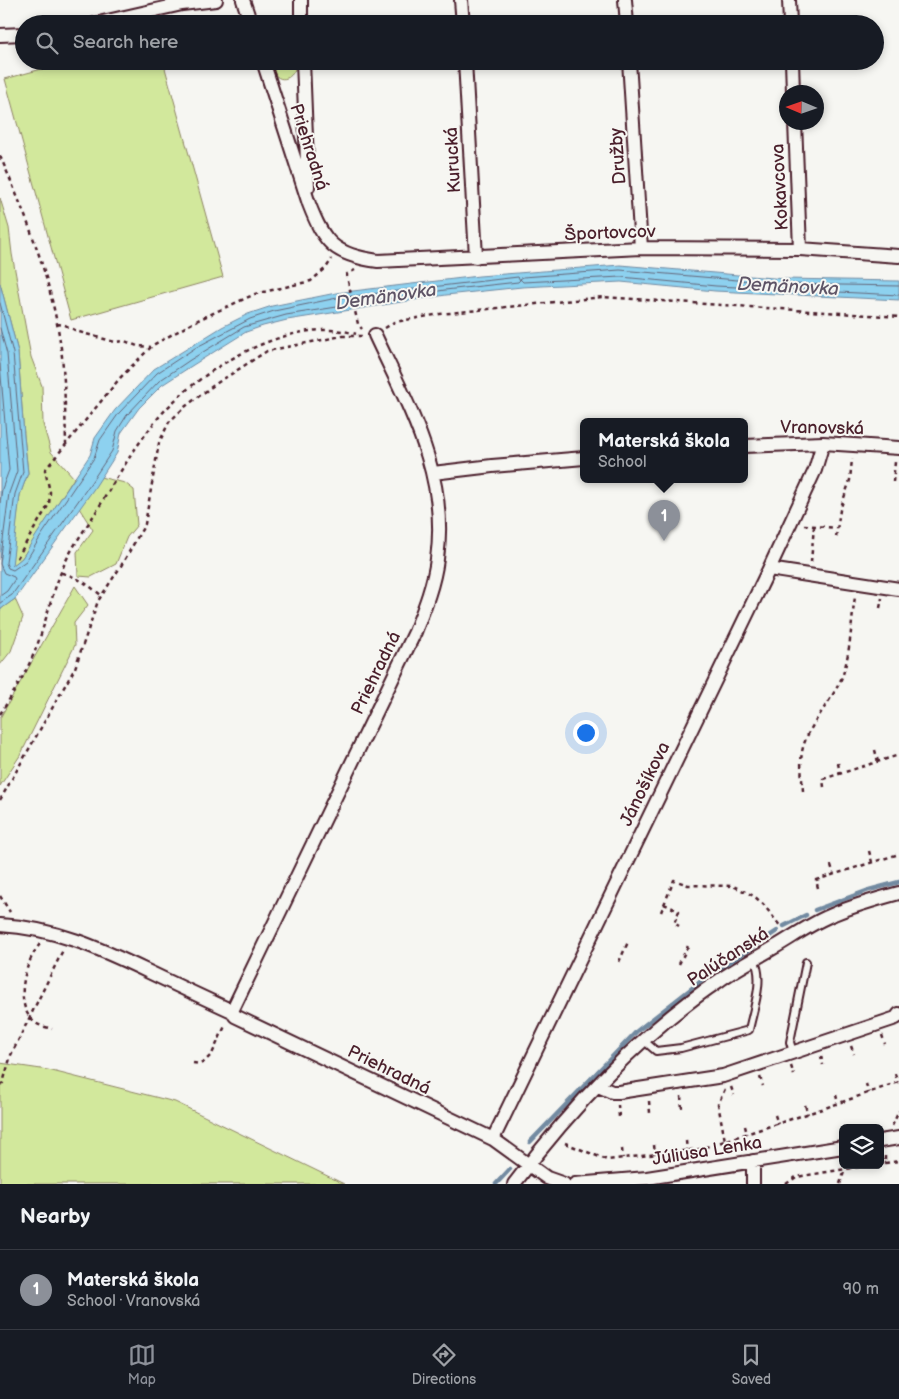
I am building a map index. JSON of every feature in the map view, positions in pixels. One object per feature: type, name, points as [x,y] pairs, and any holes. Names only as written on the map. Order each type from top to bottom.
[{"type":"street","points":[[134,15],[182,4],[216,0]]},
{"type":"street","points":[[243,0],[247,15]]},
{"type":"street","points":[[300,0],[301,15]]},
{"type":"street","points":[[461,0],[462,15]]},
{"type":"street","points":[[625,0],[626,15]]},
{"type":"street","points":[[789,0],[790,15]]},
{"type":"street","points":[[0,35],[15,34]]},
{"type":"street","name":"Priehradná","points":[[266,70],[309,204],[318,227],[327,242]]},
{"type":"street","points":[[303,70],[309,204]]},
{"type":"street","name":"Kurucká","points":[[466,70],[476,257]]},
{"type":"street","name":"Družby","points":[[630,70],[641,248]]},
{"type":"street","points":[[792,70],[793,85]]},
{"type":"street","name":"Kokavcova","points":[[795,130],[800,249]]},
{"type":"street","name":"Športovcov","points":[[327,242],[350,255],[378,261],[641,248],[800,249],[899,256]]},
{"type":"street","name":"Priehradná","points":[[232,1011],[421,617],[437,561],[439,542],[437,498],[426,449],[375,334]]},
{"type":"street","name":"Vranovská","points":[[748,446],[823,443],[898,451]]},
{"type":"street","name":"Jánošíkova","points":[[493,1139],[815,470],[823,443]]},
{"type":"street","points":[[432,473],[580,458]]},
{"type":"street","points":[[768,569],[899,589]]},
{"type":"street","name":"Palúčanská","points":[[514,1184],[528,1165],[598,1086],[643,1040],[720,980],[834,914],[899,893]]},
{"type":"street","name":"Priehradná","points":[[0,925],[33,928],[104,950],[232,1011],[235,1016],[493,1139],[528,1165]]},
{"type":"street","points":[[598,1086],[612,1092],[619,1092],[722,1076],[792,1058],[896,1018],[899,1014]]},
{"type":"street","points":[[884,1140],[899,1138]]},
{"type":"street","name":"Júliusa Lenka","points":[[575,1184],[647,1178],[839,1148]]},
{"type":"street","points":[[752,1161],[753,1184]]},
{"type":"street","points":[[528,1165],[547,1178],[564,1184]]},
{"type":"lane","points":[[643,1040],[656,1051],[681,1048],[750,1030],[759,980],[758,967],[754,960]]},
{"type":"lane","points":[[792,1058],[790,1042],[806,962]]},
{"type":"path","points":[[0,156],[32,233],[50,289],[61,348],[66,444]]},
{"type":"path","points":[[16,558],[49,504],[50,492],[45,470],[120,378],[151,347],[198,320],[255,294],[311,281],[326,268],[339,249]]},
{"type":"path","points":[[347,277],[358,324]]},
{"type":"path","points":[[375,334],[395,322],[440,314],[603,297],[899,316]]},
{"type":"path","points":[[56,324],[65,324],[79,332],[115,342],[125,341],[136,346],[151,347]]},
{"type":"path","points":[[0,714],[15,690],[34,652],[65,564],[130,457],[154,423],[184,394],[237,356],[265,343],[312,330],[328,329],[360,336],[342,336],[316,340],[267,351],[222,379],[169,422],[159,444],[145,524],[98,601],[75,668],[0,800]]},
{"type":"path","points":[[893,482],[898,451]]},
{"type":"path","points":[[836,537],[840,510],[850,480],[852,452]]},
{"type":"path","points":[[789,524],[837,528]]},
{"type":"path","points":[[809,575],[814,526]]},
{"type":"path","points":[[62,573],[74,576],[102,596]]},
{"type":"path","points":[[803,790],[801,753],[804,742],[836,692],[843,674],[858,583]]},
{"type":"path","points":[[875,750],[878,762]]},
{"type":"path","points":[[824,787],[823,780],[899,755]]},
{"type":"path","points":[[838,763],[840,774]]},
{"type":"path","points":[[869,851],[872,862]]},
{"type":"path","points":[[818,888],[816,880],[899,854]]},
{"type":"path","points":[[832,865],[834,875]]},
{"type":"path","points":[[661,912],[674,880],[688,885],[733,886],[754,896],[764,904],[789,939]]},
{"type":"path","points":[[664,904],[679,911],[674,924],[679,926]]},
{"type":"path","points":[[52,933],[35,950],[26,975],[23,996],[30,1018],[35,1023],[52,1029]]},
{"type":"path","points":[[0,1085],[3,1082],[12,1055],[69,938]]},
{"type":"path","points":[[619,962],[628,942]]},
{"type":"path","points":[[680,964],[689,944]]},
{"type":"path","points":[[193,1063],[200,1064],[209,1058],[232,1011]]},
{"type":"path","points":[[882,1034],[885,1044]]},
{"type":"path","points":[[850,1044],[854,1054]]},
{"type":"path","points":[[820,1054],[824,1065]]},
{"type":"path","points":[[792,1058],[794,1075]]},
{"type":"path","points":[[561,1141],[599,1158],[608,1160],[700,1149],[898,1082],[896,1074]]},
{"type":"path","points":[[760,1076],[763,1086]]},
{"type":"path","points":[[866,1084],[869,1093]]},
{"type":"path","points":[[730,1086],[734,1096]]},
{"type":"path","points":[[726,1087],[718,1104],[730,1165]]},
{"type":"path","points":[[681,1095],[682,1109]]},
{"type":"path","points":[[836,1095],[838,1103]]},
{"type":"path","points":[[649,1099],[650,1113]]},
{"type":"path","points":[[618,1103],[619,1117]]},
{"type":"path","points":[[805,1105],[808,1114]]},
{"type":"path","points":[[775,1116],[778,1124]]},
{"type":"path","points":[[745,1126],[747,1134]]},
{"type":"path","points":[[686,1141],[687,1150]]},
{"type":"path","points":[[654,1145],[655,1154]]},
{"type":"path","points":[[622,1149],[623,1158]]},
{"type":"path","points":[[886,1163],[899,1161]]},
{"type":"path","points":[[786,1184],[796,1177],[850,1169]]},
{"type":"path","points":[[840,1184],[845,1170]]},
{"type":"green space","points":[[38,70],[166,70],[223,277],[71,320],[5,79]]},
{"type":"green space","points":[[272,70],[294,70],[288,78],[284,79],[277,77]]},
{"type":"green space","points":[[0,198],[9,228],[31,357],[42,386],[43,424],[51,452],[74,478],[22,558],[11,567],[20,495],[28,473],[18,352],[0,283]]},
{"type":"green space","points":[[100,477],[125,483],[134,490],[137,525],[127,537],[116,564],[91,577],[78,576],[77,552],[93,530],[79,508]]},
{"type":"green space","points":[[75,586],[88,605],[74,623],[75,645],[21,754],[0,786],[0,718]]},
{"type":"green space","points":[[15,599],[23,617],[11,651],[0,665],[0,612],[1,609]]},
{"type":"green space","points":[[0,1063],[48,1070],[175,1102],[344,1184],[0,1184]]},
{"type":"water","name":"Demänovka","points":[[620,265],[785,279],[899,281],[899,300],[715,291],[621,282],[522,287],[446,295],[287,320],[263,326],[246,332],[162,385],[139,408],[121,433],[117,453],[93,490],[15,599],[1,609],[0,612],[0,283],[18,352],[28,473],[20,495],[12,566],[22,558],[90,455],[95,438],[115,410],[154,369],[222,327],[248,314],[272,306],[336,293],[479,276]]},
{"type":"waterway","points":[[815,910],[869,890],[899,882]]},
{"type":"waterway","points":[[784,926],[806,915]]},
{"type":"waterway","points":[[720,969],[777,931]]},
{"type":"waterway","points":[[530,1142],[637,1031],[705,978]]},
{"type":"waterway","points":[[496,1184],[510,1169]]},
{"type":"place","name":"Materská škola","points":[[664,541]]}]
